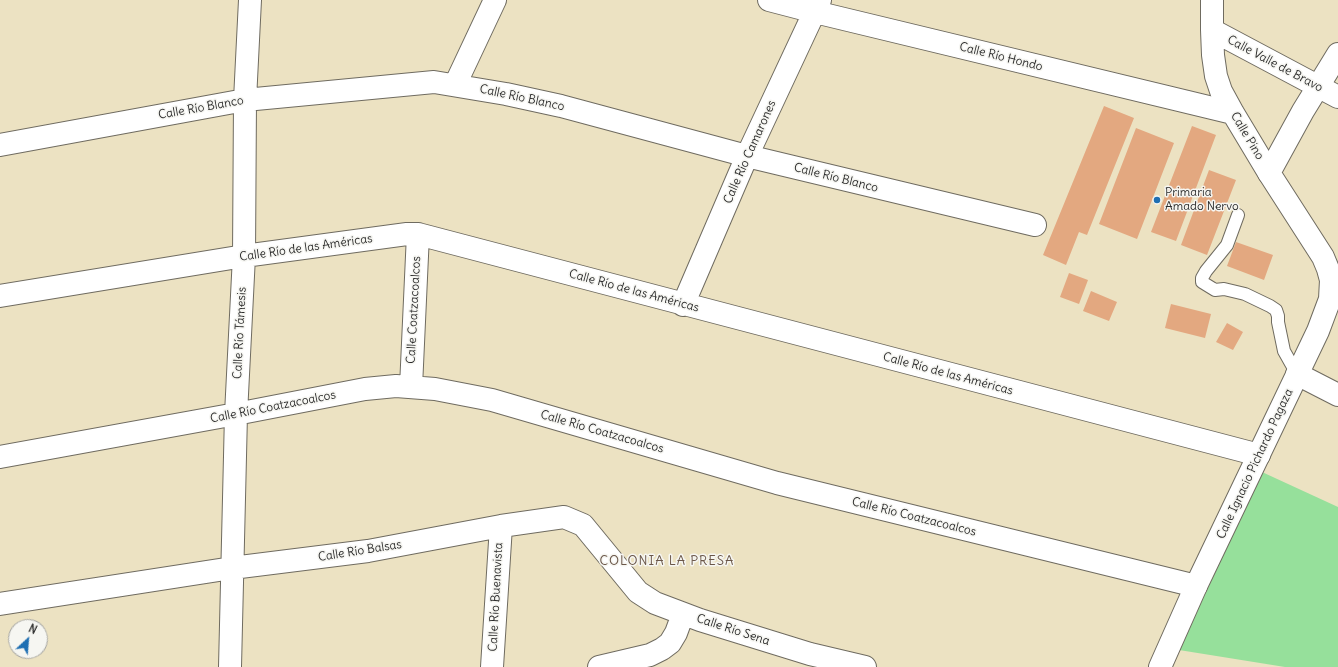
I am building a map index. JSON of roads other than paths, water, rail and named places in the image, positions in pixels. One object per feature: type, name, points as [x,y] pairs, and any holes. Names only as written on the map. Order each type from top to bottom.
[{"type":"street","name":"Calle Río Támesis","points":[[230,667],[236,414],[244,256],[245,100],[250,0]]},
{"type":"street","points":[[455,85],[495,0]]},
{"type":"street","name":"Calle Río Hondo","points":[[769,0],[818,6],[1233,113]]},
{"type":"street","name":"Calle Pino","points":[[1212,0],[1213,55],[1216,76],[1222,91],[1233,113],[1269,173],[1323,258]]},
{"type":"street","name":"Calle Río Camarones","points":[[683,305],[747,156],[818,6]]},
{"type":"street","name":"Calle Valle de Bravo","points":[[1212,30],[1338,97]]},
{"type":"street","points":[[1269,173],[1317,87],[1338,54]]},
{"type":"street","name":"Calle Río Blanco","points":[[0,144],[245,100],[434,82],[506,94],[561,106],[747,156],[1035,225]]},
{"type":"street","name":"Calle Río de las Américas","points":[[0,296],[244,256],[407,234],[418,234],[683,305],[1259,455]]},
{"type":"street","name":"Calle Coatzacoalcos","points":[[411,387],[418,234]]},
{"type":"street","name":"Calle Ignacio Pichardo Pagaza","points":[[1160,667],[1196,586],[1324,317],[1334,282],[1323,258]]},
{"type":"street","points":[[1297,374],[1338,395]]},
{"type":"street","name":"Calle Río Coatzacoalcos","points":[[0,457],[365,389],[389,386],[436,389],[492,400],[777,483],[1196,586]]},
{"type":"street","name":"Calle Río Balsas","points":[[0,604],[232,568],[368,551],[501,526],[564,517],[583,525],[592,534],[638,592],[655,603],[683,614]]},
{"type":"street","name":"Calle Río Buenavista","points":[[492,667],[501,526]]},
{"type":"street","name":"Calle Río Sena","points":[[599,667],[650,655],[662,649],[670,643],[681,623],[683,614],[810,654],[865,667]]},
{"type":"lane","points":[[1238,215],[1226,245],[1206,271],[1202,278],[1202,282],[1215,290],[1224,289],[1245,294],[1276,310],[1284,351],[1297,374]]},
{"type":"place","name":"Primaria Amado Nervo","points":[[1157,200]]},
{"type":"district","name":"COLONIA LA PRESA","points":[[667,561]]}]
